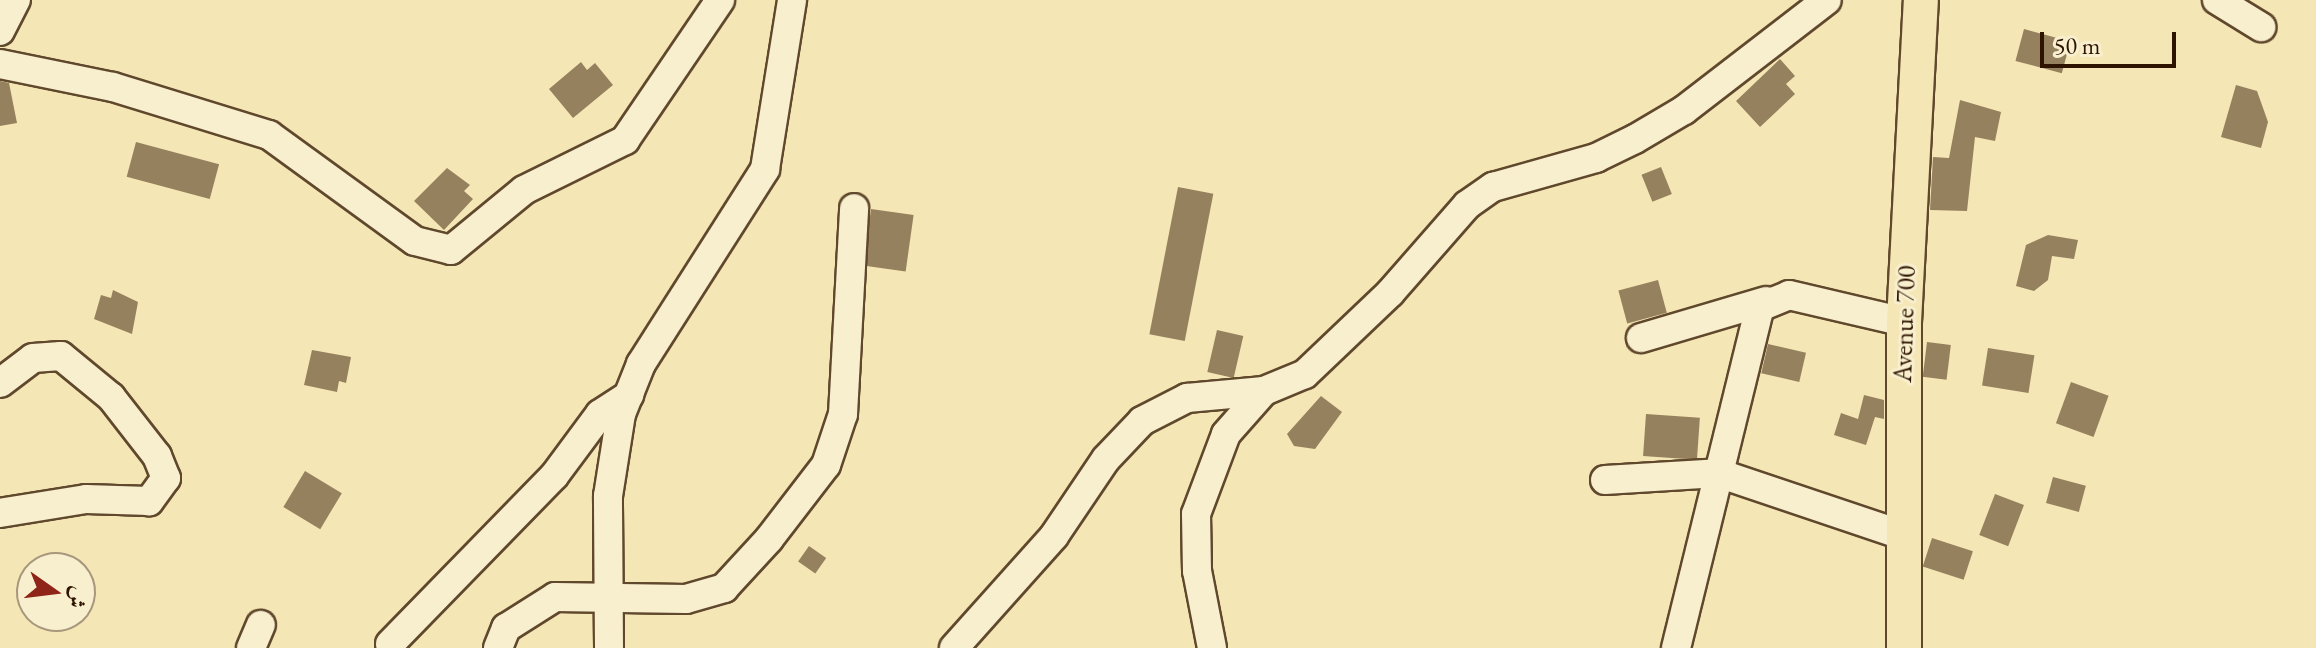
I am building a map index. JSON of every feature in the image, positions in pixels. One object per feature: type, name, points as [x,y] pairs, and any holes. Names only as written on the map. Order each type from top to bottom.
[{"type":"main road","name":"Avenue 700","points":[[1904,648],[1904,322],[1921,0]]},
{"type":"street","points":[[0,31],[16,0]]},
{"type":"street","points":[[0,64],[113,87],[269,135],[415,241],[451,250],[524,190],[625,140],[720,0]]},
{"type":"street","points":[[609,648],[608,496],[629,395],[641,364],[765,169],[792,0]]},
{"type":"street","points":[[1212,648],[1197,571],[1196,514],[1212,459],[1264,391],[1322,362],[1467,205],[1493,187],[1596,158],[1635,139],[1696,102],[1827,0]]},
{"type":"street","points":[[2217,0],[2261,27]]},
{"type":"street","points":[[498,648],[506,628],[555,597],[686,599],[724,588],[826,465],[843,414],[854,208]]},
{"type":"street","points":[[1641,338],[1789,295],[1904,322]]},
{"type":"street","points":[[1676,648],[1748,337],[1766,301]]},
{"type":"street","points":[[0,383],[33,358],[61,356],[111,397],[157,456],[166,478],[149,501],[86,499],[0,513]]},
{"type":"street","points":[[954,648],[1054,536],[1106,459],[1142,421],[1212,391],[1264,391]]},
{"type":"street","points":[[390,644],[554,476],[600,414],[629,395]]},
{"type":"street","points":[[1605,480],[1718,473],[1902,535]]},
{"type":"building","points":[[2024,29],[2070,41],[2062,73],[2015,61]]},
{"type":"building","points":[[1780,59],[1795,76],[1786,84],[1795,94],[1760,127],[1736,101]]},
{"type":"building","points":[[581,62],[587,70],[595,63],[613,85],[573,118],[549,89]]},
{"type":"building","points":[[0,81],[9,83],[17,123],[0,126]]},
{"type":"building","points":[[2236,85],[2257,91],[2268,122],[2261,148],[2221,137]]},
{"type":"building","points":[[1960,100],[2001,112],[1995,141],[1975,137],[1967,211],[1930,210],[1933,157],[1949,158]]},
{"type":"building","points":[[136,142],[219,164],[210,199],[127,177]]},
{"type":"building","points":[[1661,167],[1672,194],[1652,202],[1642,175]]},
{"type":"building","points":[[447,168],[470,185],[464,191],[473,199],[444,230],[414,201]]},
{"type":"building","points":[[1178,187],[1213,194],[1185,341],[1149,334]]},
{"type":"building","points":[[871,209],[914,215],[906,271],[863,265]]},
{"type":"building","points":[[2048,235],[2078,240],[2074,259],[2052,256],[2048,280],[2034,291],[2016,286],[2026,245]]},
{"type":"building","points":[[1658,280],[1667,313],[1627,323],[1618,291]]},
{"type":"building","points":[[113,290],[138,302],[132,334],[94,319],[101,295],[111,298]]},
{"type":"building","points":[[1217,330],[1243,336],[1234,378],[1207,372]]},
{"type":"building","points":[[1927,342],[1951,345],[1947,380],[1923,377]]},
{"type":"building","points":[[1768,344],[1806,353],[1799,382],[1761,373]]},
{"type":"building","points":[[1988,348],[2034,355],[2028,393],[1982,386]]},
{"type":"building","points":[[312,350],[351,357],[346,383],[339,381],[337,392],[304,385]]},
{"type":"building","points":[[2071,382],[2109,396],[2094,437],[2056,423]]},
{"type":"building","points":[[1864,395],[1884,400],[1884,419],[1875,417],[1866,445],[1834,435],[1841,413],[1858,419]]},
{"type":"building","points":[[1321,396],[1342,412],[1315,449],[1294,446],[1287,434]]},
{"type":"building","points":[[1646,414],[1700,418],[1697,460],[1643,456]]},
{"type":"building","points":[[305,471],[342,493],[320,529],[283,507]]},
{"type":"building","points":[[2053,477],[2086,486],[2079,512],[2046,503]]},
{"type":"building","points":[[1995,494],[2024,505],[2008,546],[1979,535]]},
{"type":"building","points":[[1932,538],[1973,551],[1964,580],[1923,567]]},
{"type":"building","points":[[809,546],[826,558],[815,574],[798,562]]}]
